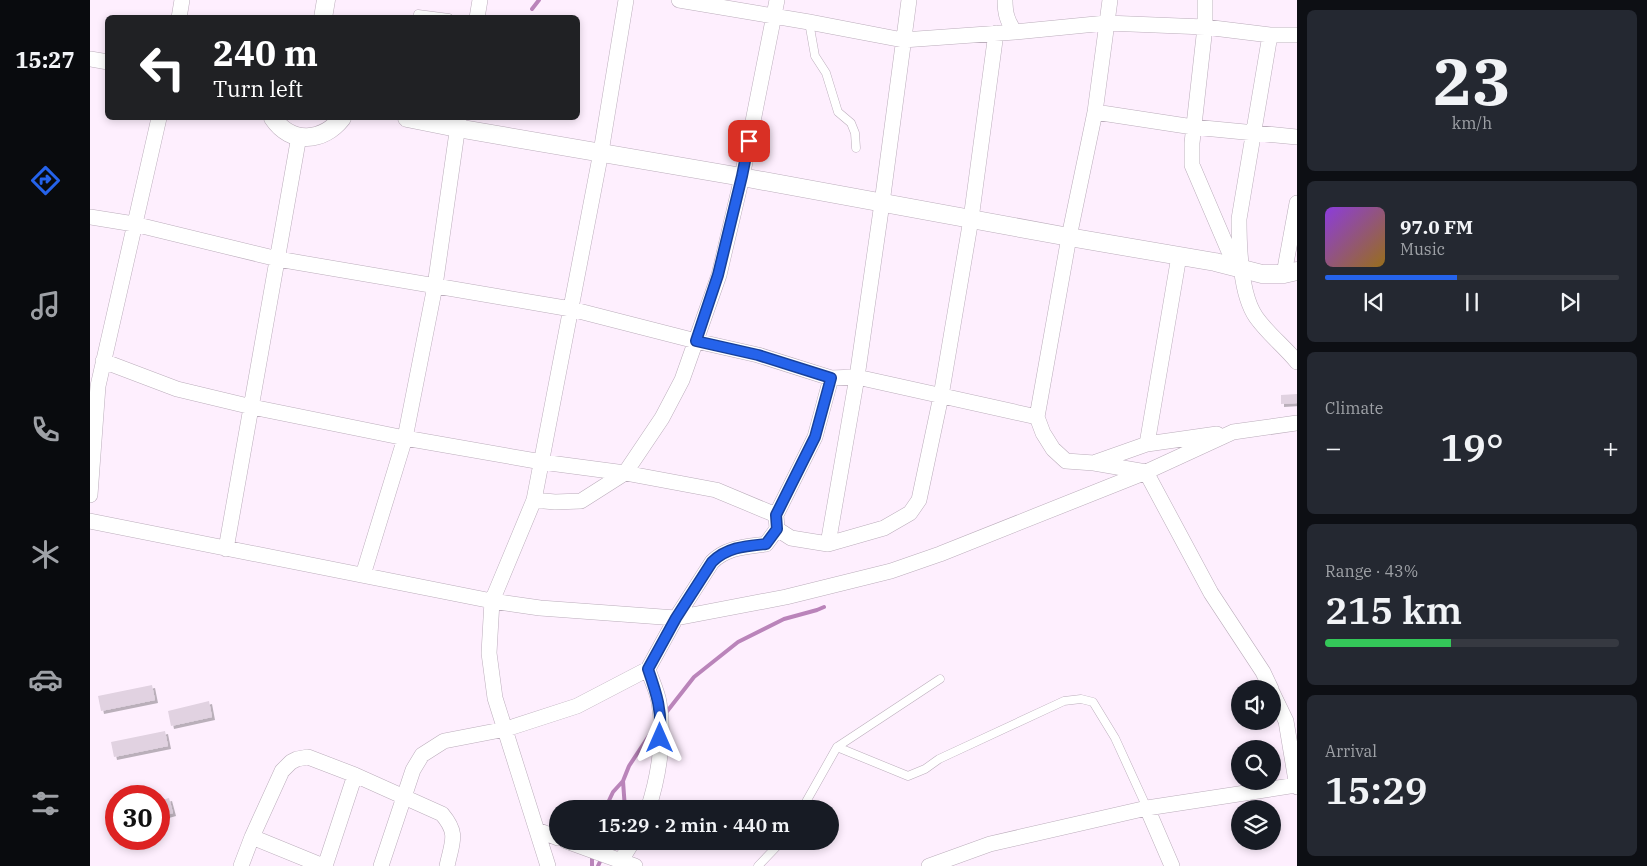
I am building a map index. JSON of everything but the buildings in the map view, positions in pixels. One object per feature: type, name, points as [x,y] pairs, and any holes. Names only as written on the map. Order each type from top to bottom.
[{"type":"street","points":[[180,15],[182,0]]},
{"type":"street","points":[[324,15],[326,0]]},
{"type":"street","points":[[477,15],[480,0]]},
{"type":"street","points":[[548,866],[495,698],[489,653],[492,601],[534,500],[601,152],[626,0]]},
{"type":"street","points":[[679,0],[903,40],[1106,23],[1205,27],[1297,35]]},
{"type":"street","points":[[534,500],[555,502],[581,500],[624,473],[662,418],[682,380],[718,275],[742,176],[776,0]]},
{"type":"street","points":[[828,544],[857,377],[909,0]]},
{"type":"street","points":[[1110,0],[1095,112],[1069,237],[1037,417],[1053,449],[1066,461],[1094,463],[1146,472]]},
{"type":"street","points":[[1205,0],[1205,27],[1193,127],[1192,165],[1239,269],[1247,299],[1254,315],[1297,362]]},
{"type":"street","points":[[1005,7],[1008,23],[1015,32]]},
{"type":"street","points":[[103,361],[177,389],[252,407],[405,438],[542,462],[624,473],[716,490],[777,522],[791,538],[828,544],[884,528],[910,513],[919,500],[941,396],[971,219],[997,33],[1005,7]]},
{"type":"street","points":[[1239,269],[1239,219],[1270,34]]},
{"type":"street","points":[[90,59],[105,62]]},
{"type":"street","points":[[1095,112],[1193,127],[1297,137]]},
{"type":"street","points":[[90,494],[94,385],[103,361],[159,120]]},
{"type":"street","points":[[274,120],[287,132],[299,136],[312,137],[325,133],[336,126],[340,120]]},
{"type":"street","points":[[427,120],[458,123],[601,152],[1215,262],[1262,274],[1290,273],[1297,203]]},
{"type":"street","points":[[364,576],[405,438],[435,286],[458,123]]},
{"type":"street","points":[[226,549],[299,136]]},
{"type":"street","points":[[90,217],[134,224],[278,259],[571,309],[758,355],[831,378],[857,377],[1037,417]]},
{"type":"street","points":[[1147,444],[1179,256]]},
{"type":"street","points":[[381,866],[404,797],[422,755],[444,741],[506,730],[577,706],[648,669],[676,618],[712,562],[720,554],[730,550],[766,544],[815,437],[831,378]]},
{"type":"street","points":[[1094,463],[1147,444],[1297,423]]},
{"type":"street","points":[[90,521],[492,601],[540,608],[676,618],[786,597],[891,571],[1146,472],[1233,432]]},
{"type":"street","points":[[1146,472],[1210,593],[1267,680]]},
{"type":"street","points":[[648,669],[659,700],[661,723],[657,777],[651,800]]},
{"type":"street","points":[[929,866],[990,844],[1147,808],[1297,786],[1286,721],[1281,710]]},
{"type":"street","points":[[241,866],[282,771],[298,758],[308,757],[355,775],[442,814],[451,824],[454,834],[447,866]]},
{"type":"street","points":[[252,837],[324,866],[355,775]]},
{"type":"street","points":[[1147,808],[1172,866]]},
{"type":"street","points":[[537,830],[549,835]]},
{"type":"street","points":[[590,850],[628,864],[631,850]]},
{"type":"lane","points":[[418,14],[426,15]]},
{"type":"lane","points":[[809,22],[815,56],[826,73],[838,112],[851,124],[856,148]]},
{"type":"lane","points":[[807,800],[838,747],[940,679]]},
{"type":"lane","points":[[838,747],[908,776],[925,769],[939,759],[1064,701],[1081,699],[1093,702],[1115,738],[1147,808]]},
{"type":"lane","points":[[758,866],[773,850]]},
{"type":"waterway","points":[[532,9],[539,0]]},
{"type":"waterway","points":[[665,714],[694,677],[738,642],[784,619],[824,607]]},
{"type":"waterway","points":[[624,800],[623,781],[629,766],[656,725]]},
{"type":"waterway","points":[[609,800],[613,792],[623,781]]},
{"type":"waterway","points":[[592,853],[592,866]]},
{"type":"waterway","points":[[598,866],[602,857]]},
{"type":"route","points":[[660,738],[659,700],[648,669],[676,618],[712,562],[720,554],[730,550],[766,544],[777,529],[776,515],[815,437],[831,378],[758,355],[696,341],[718,275],[749,141]]}]
